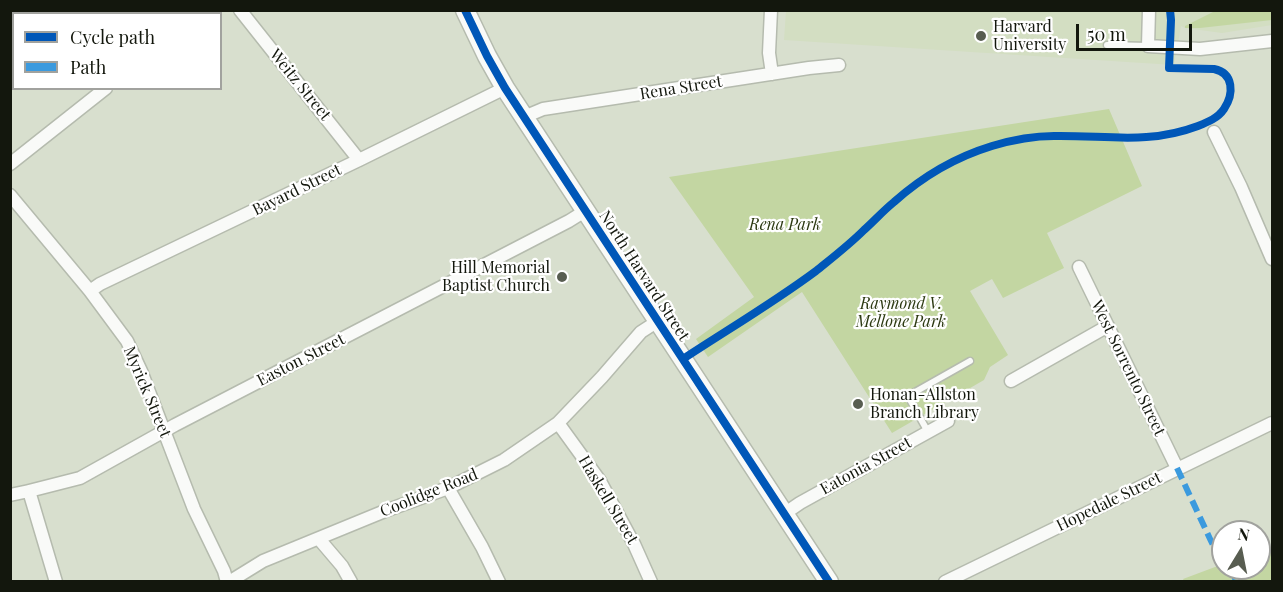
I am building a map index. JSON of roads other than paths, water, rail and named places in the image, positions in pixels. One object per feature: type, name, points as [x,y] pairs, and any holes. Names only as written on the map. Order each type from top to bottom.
[{"type":"main road","name":"North Harvard Street","points":[[465,10],[505,88],[829,582]]},
{"type":"street","name":"Weitz Street","points":[[240,10],[359,160]]},
{"type":"street","points":[[771,10],[769,46],[772,74]]},
{"type":"street","points":[[1149,10],[1148,46],[1200,49],[1272,41]]},
{"type":"street","name":"Rena Street","points":[[524,117],[543,109],[839,65]]},
{"type":"street","name":"Bayard Street","points":[[90,291],[100,284],[505,88]]},
{"type":"street","points":[[10,164],[103,90]]},
{"type":"street","points":[[1214,132],[1272,259]]},
{"type":"street","name":"Myrick Street","points":[[10,195],[90,291],[127,341],[141,371],[194,508],[227,582]]},
{"type":"street","name":"Easton Street","points":[[10,495],[80,478],[164,431],[585,211]]},
{"type":"street","name":"West Sorrento Street","points":[[1079,267],[1178,468]]},
{"type":"street","name":"Coolidge Road","points":[[227,582],[262,561],[448,488],[504,460],[558,423],[602,377],[633,340],[658,321]]},
{"type":"street","points":[[1011,381],[1108,326]]},
{"type":"street","name":"Eatonia Street","points":[[784,514],[948,421]]},
{"type":"street","name":"Haskell Street","points":[[558,423],[600,481],[634,544],[651,582]]},
{"type":"street","name":"Hopedale Street","points":[[945,582],[1272,423]]},
{"type":"street","points":[[448,488],[499,582]]},
{"type":"street","points":[[29,491],[56,582]]},
{"type":"street","points":[[319,539],[342,566],[351,582]]},
{"type":"lane","points":[[1107,45],[1148,46]]},
{"type":"lane","points":[[928,432],[908,396],[970,361]]},
{"type":"place","name":"Harvard University","points":[[981,36]]},
{"type":"place","name":"Hill Memorial Baptist Church","points":[[562,277]]},
{"type":"place","name":"Honan-Allston Branch Library","points":[[858,404]]},
{"type":"park label","name":"Rena Park","points":[[785,225]]},
{"type":"park label","name":"Raymond V. Mellone Park","points":[[901,313]]}]
